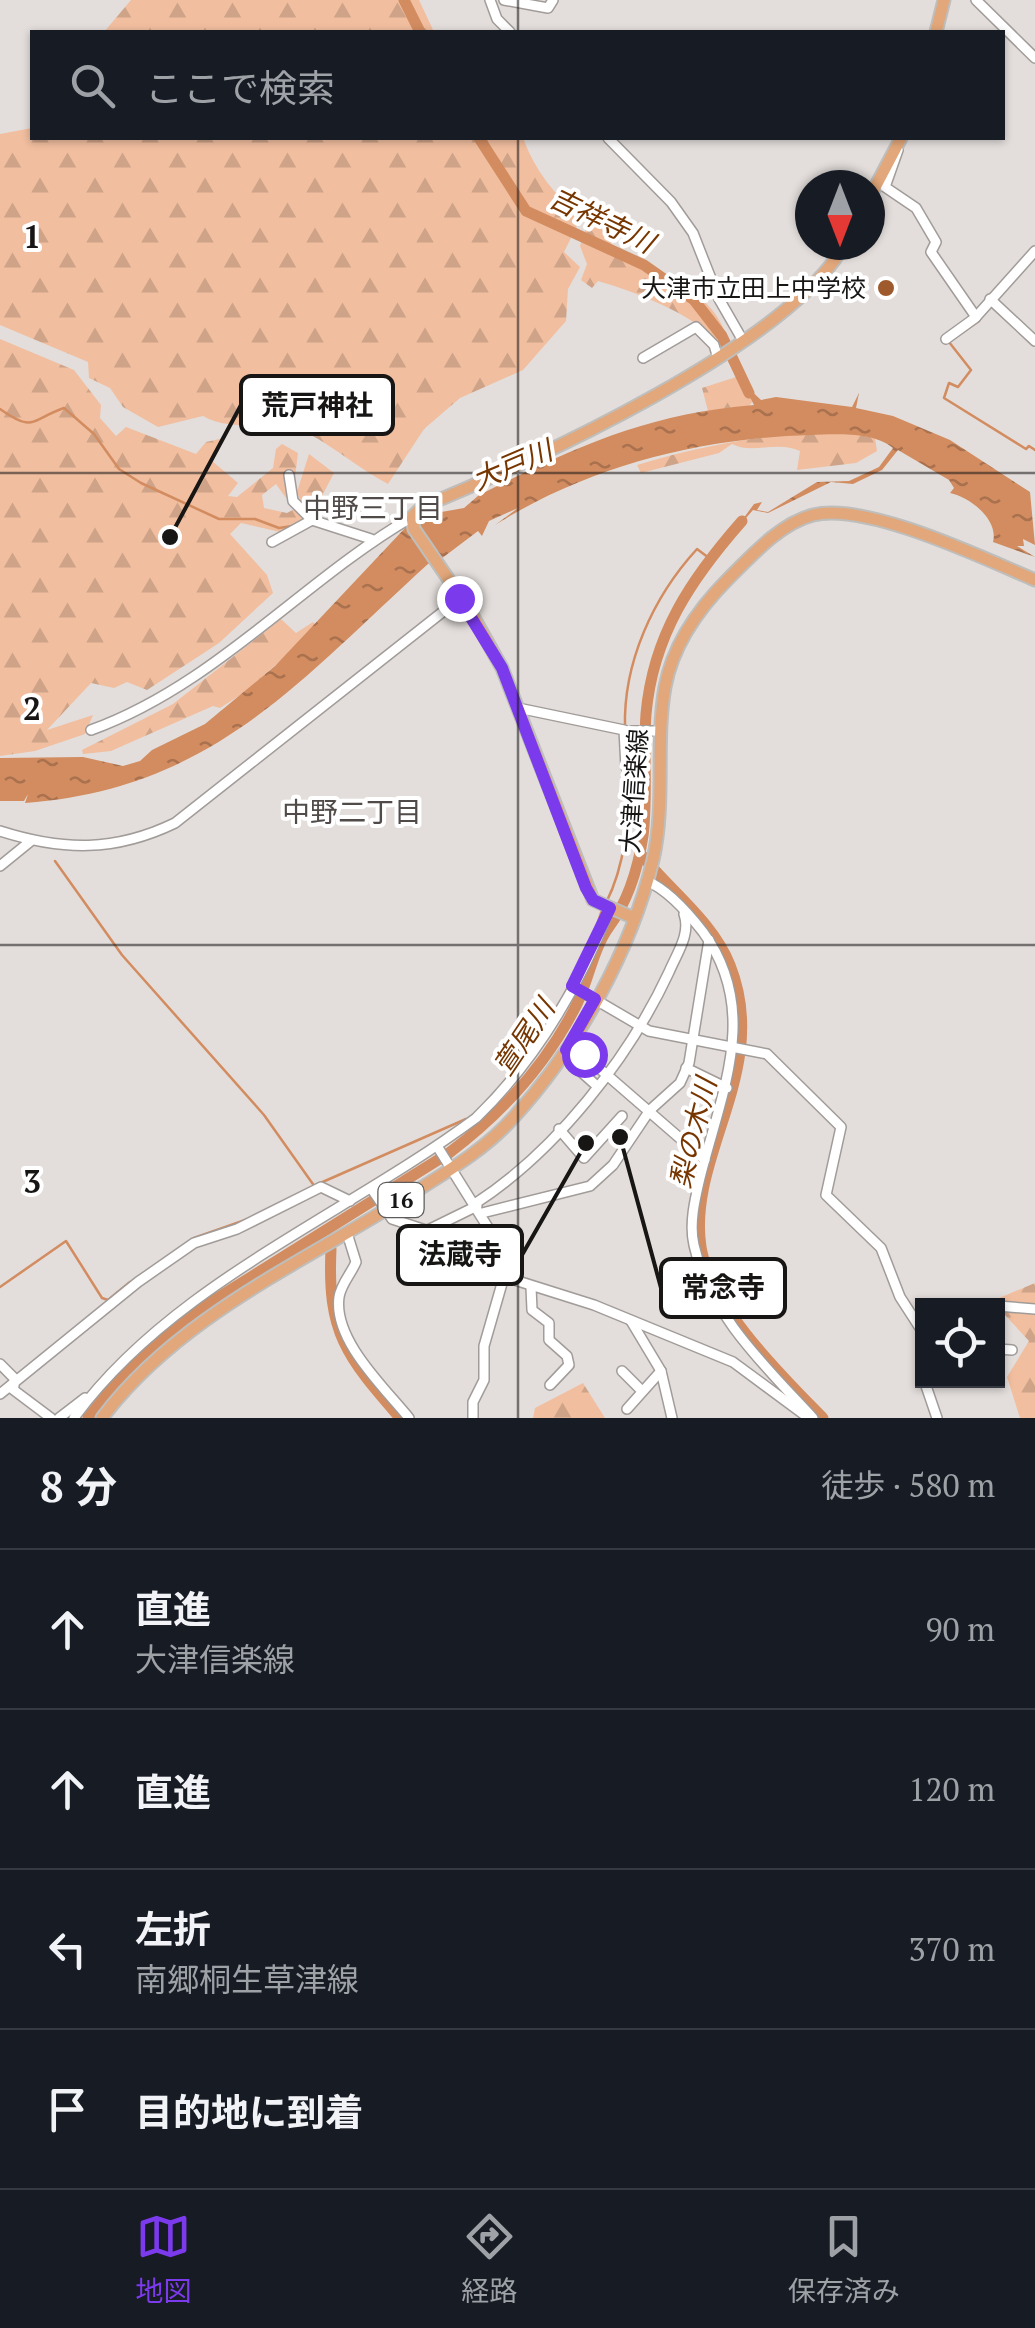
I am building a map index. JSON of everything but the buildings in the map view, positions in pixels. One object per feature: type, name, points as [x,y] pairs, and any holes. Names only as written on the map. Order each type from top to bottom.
[{"type":"main road","points":[[936,30],[944,0]]},
{"type":"main road","points":[[884,170],[899,143]]},
{"type":"main road","points":[[632,918],[593,900],[586,888],[518,708],[487,639],[412,519],[422,507],[606,423],[742,339],[807,293],[836,260]]},
{"type":"main road","name":"大津信楽線","points":[[102,1418],[147,1365],[194,1326],[451,1167],[512,1120],[570,1052],[648,877],[653,858],[658,731],[666,684],[680,642],[706,602],[785,529],[810,516],[860,514],[1035,580]]},
{"type":"street","points":[[490,0],[497,19],[508,30]]},
{"type":"street","points":[[504,0],[548,8],[553,0]]},
{"type":"street","points":[[976,0],[1035,58]]},
{"type":"street","points":[[610,140],[671,202],[693,232],[720,300],[742,339]]},
{"type":"street","points":[[899,143],[885,188],[916,208],[936,242],[931,252],[976,317]]},
{"type":"street","points":[[946,339],[976,317],[1035,250]]},
{"type":"street","points":[[990,298],[1035,341]]},
{"type":"street","points":[[643,358],[696,328],[718,354]]},
{"type":"street","points":[[289,475],[293,501],[312,520],[369,541]]},
{"type":"street","points":[[91,730],[190,681],[369,541],[412,519]]},
{"type":"street","points":[[272,542],[312,520]]},
{"type":"street","points":[[0,831],[32,840],[102,848],[145,838],[175,823],[459,598]]},
{"type":"street","points":[[518,708],[624,730],[626,767]]},
{"type":"street","points":[[633,742],[635,730],[658,731]]},
{"type":"street","points":[[0,866],[32,840]]},
{"type":"street","points":[[648,877],[709,940],[725,968],[732,994],[738,1050],[705,1163],[692,1238],[707,1288],[773,1384]]},
{"type":"street","points":[[683,911],[694,901]]},
{"type":"street","points":[[59,1418],[180,1309],[438,1147],[476,1118],[517,1077],[572,986],[611,909]]},
{"type":"street","points":[[478,1207],[516,1173],[598,1086],[642,1028],[688,926],[683,911]]},
{"type":"street","points":[[428,1230],[478,1207],[590,1186],[614,1165],[650,1110],[680,1084],[694,1038],[709,940]]},
{"type":"street","points":[[572,986],[642,1028],[768,1054],[841,1126],[826,1195],[881,1248],[900,1297],[915,1320]]},
{"type":"street","points":[[598,1086],[568,1061],[570,1052],[577,1049],[705,1163]]},
{"type":"street","points":[[686,1068],[727,1088]]},
{"type":"street","points":[[559,1128],[584,1158],[622,1116]]},
{"type":"street","points":[[438,1147],[498,1242],[502,1276],[484,1346],[484,1380],[473,1402],[473,1418]]},
{"type":"street","points":[[0,1394],[138,1282],[194,1242],[237,1228],[321,1187],[350,1201]]},
{"type":"street","points":[[371,1189],[392,1219],[462,1241],[498,1242]]},
{"type":"street","points":[[348,1233],[356,1262],[340,1290],[343,1324],[368,1367],[408,1418]]},
{"type":"street","points":[[502,1276],[578,1299],[733,1362],[773,1384],[811,1418]]},
{"type":"street","points":[[531,1287],[532,1310],[549,1322],[549,1340],[567,1356],[569,1366],[550,1384]]},
{"type":"street","points":[[1005,1307],[1035,1309]]},
{"type":"street","points":[[631,1321],[662,1370],[672,1418]]},
{"type":"street","points":[[1005,1350],[1012,1350]]},
{"type":"street","points":[[0,1364],[14,1378],[12,1387]]},
{"type":"street","points":[[622,1370],[641,1390]]},
{"type":"street","points":[[627,1409],[662,1370]]},
{"type":"street","points":[[74,1418],[98,1385]]},
{"type":"street","points":[[12,1387],[51,1418]]},
{"type":"street","points":[[927,1388],[938,1418]]},
{"type":"green space","points":[[131,0],[419,0],[433,30],[106,30]]},
{"type":"green space","points":[[30,128],[30,140],[524,140],[546,182],[582,216],[564,252],[580,267],[568,289],[566,321],[523,370],[460,398],[424,429],[388,484],[296,429],[227,424],[203,416],[158,427],[123,407],[110,388],[89,378],[88,362],[0,325],[0,134]]},
{"type":"green space","points":[[591,213],[616,232],[607,253],[659,273],[691,291],[717,316],[725,332],[717,340],[661,304],[598,281],[592,288],[581,280],[587,264],[580,246]]},
{"type":"green space","points":[[0,339],[74,370],[101,405],[100,418],[116,436],[126,427],[196,454],[206,442],[224,438],[211,460],[238,483],[228,496],[237,497],[273,468],[276,449],[282,444],[298,453],[294,486],[286,498],[276,484],[262,495],[264,508],[287,513],[302,505],[297,492],[309,454],[334,473],[312,515],[280,532],[241,523],[230,534],[267,575],[273,593],[219,643],[147,690],[127,682],[114,688],[91,683],[47,730],[93,715],[85,734],[35,751],[0,756]]},
{"type":"green space","points":[[736,377],[746,384],[752,402],[747,409],[708,411],[702,388]]},
{"type":"green space","points":[[842,432],[875,438],[877,451],[856,463],[797,470],[800,451],[732,444],[719,453],[641,473],[637,465],[738,441]]},
{"type":"green space","points":[[281,619],[296,633],[313,622],[318,627],[245,692],[220,708],[213,706],[111,751],[83,754],[82,750],[173,704]]},
{"type":"green space","points":[[1035,1283],[1035,1418],[1020,1418],[1007,1377],[1029,1341],[1005,1315],[1005,1298],[999,1298]]},
{"type":"green space","points":[[583,1383],[605,1418],[533,1418],[535,1408]]},
{"type":"water","points":[[742,382],[761,400],[776,397],[852,407],[859,393],[856,408],[893,416],[950,440],[1030,492],[1035,545],[1023,539],[1024,546],[1017,546],[1035,557],[993,542],[987,518],[966,499],[950,493],[954,488],[949,480],[898,450],[882,470],[853,484],[831,482],[768,513],[753,510],[732,534],[754,504],[762,502],[757,510],[768,512],[817,482],[849,481],[879,467],[893,448],[865,437],[832,434],[770,437],[687,449],[607,471],[531,504],[495,525],[518,508],[489,521],[482,536],[478,531],[428,564],[293,687],[249,722],[201,752],[149,776],[91,794],[25,803],[28,794],[24,801],[0,801],[0,758],[83,757],[123,766],[140,761],[152,750],[205,724],[275,666],[406,527],[430,514],[464,508],[479,495],[612,435],[679,416],[754,405]]},
{"type":"waterway","name":"吉祥寺川","points":[[404,0],[419,30]]},
{"type":"waterway","name":"吉祥寺川","points":[[480,140],[526,211],[644,265],[694,300],[722,336],[749,393]]},
{"type":"waterway","points":[[960,334],[979,321]]},
{"type":"waterway","points":[[949,342],[971,370],[958,387],[949,383],[944,398],[1026,449],[1029,446],[1035,450]]},
{"type":"waterway","points":[[0,409],[20,421],[32,422],[64,408],[94,434],[119,469],[141,483],[219,519],[255,519],[279,528],[292,526]]},
{"type":"waterway","name":"萱尾川","points":[[88,1418],[126,1371],[195,1312],[449,1153],[505,1104],[552,1047],[577,1004],[599,944],[622,906],[635,872],[644,821],[646,714],[650,685],[666,634],[691,587],[742,521]]},
{"type":"waterway","points":[[625,728],[629,679],[654,610],[697,549],[709,558]]},
{"type":"waterway","points":[[606,903],[622,855],[630,770]]},
{"type":"waterway","name":"梨の木川","points":[[640,853],[712,934],[730,965],[740,1003],[741,1040],[736,1076],[700,1213],[701,1247],[707,1270],[750,1339],[823,1418]]},
{"type":"waterway","points":[[55,861],[122,955],[264,1115],[315,1187]]},
{"type":"waterway","points":[[592,940],[602,910]]},
{"type":"waterway","points":[[561,1001],[575,974]]},
{"type":"waterway","points":[[318,1184],[466,1119]]},
{"type":"waterway","points":[[194,1238],[248,1219]]},
{"type":"waterway","points":[[0,1287],[66,1241],[102,1298],[108,1300],[130,1282]]},
{"type":"waterway","points":[[331,1249],[332,1302],[344,1342],[366,1377],[400,1418]]},
{"type":"place","name":"大津市立田上中学校","points":[[886,288]]},
{"type":"place","name":"荒戸神社","points":[[170,537]]},
{"type":"place","name":"常念寺","points":[[620,1137]]},
{"type":"place","name":"法蔵寺","points":[[586,1143]]},
{"type":"district","name":"中野三丁目","points":[[373,508]]},
{"type":"district","name":"中野二丁目","points":[[352,812]]},
{"type":"route","points":[[459,598],[502,668],[586,888],[593,900],[610,908],[572,986],[595,999],[566,1050],[573,1054],[577,1049],[584,1054]]},
{"type":"water label","name":"大戸川","points":[[512,465]]}]
